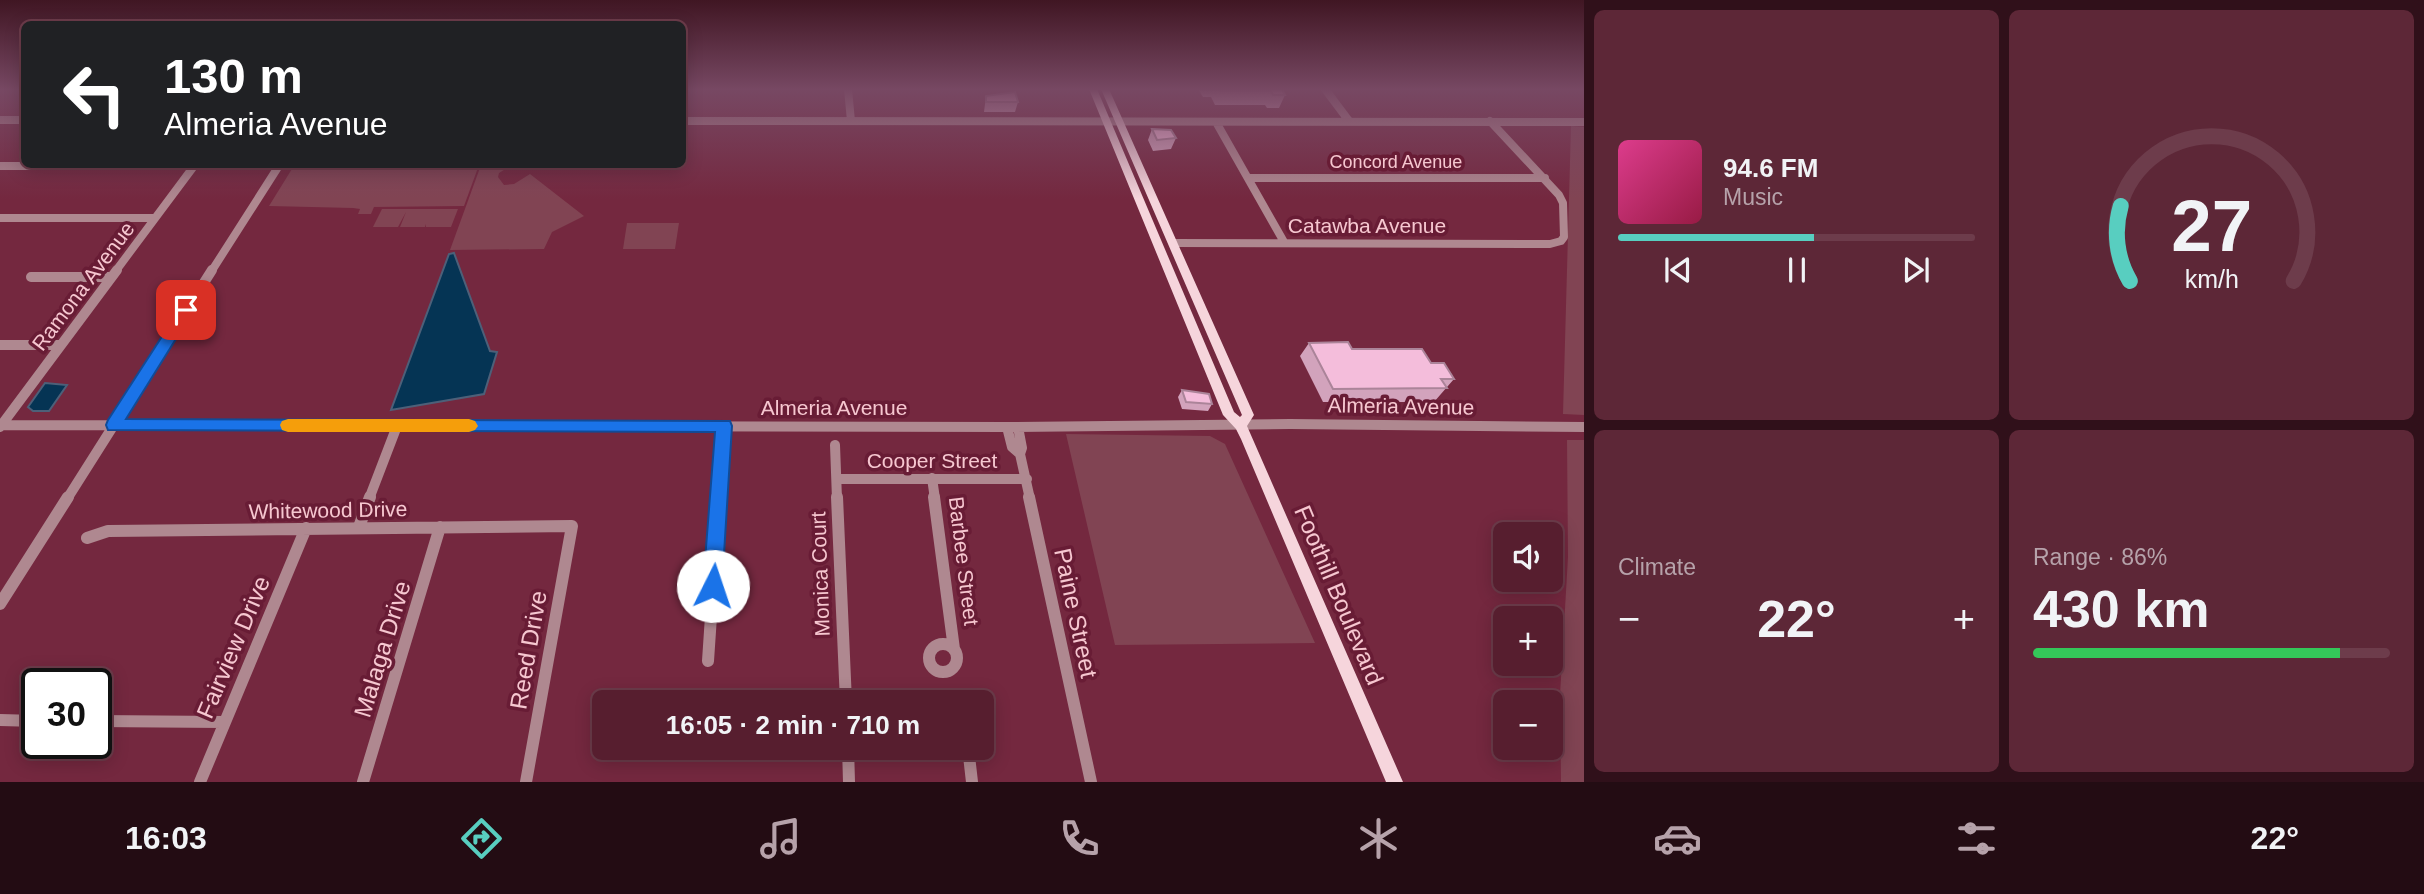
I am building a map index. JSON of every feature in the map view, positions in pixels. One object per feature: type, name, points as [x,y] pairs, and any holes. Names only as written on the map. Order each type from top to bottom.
[{"type":"main road","name":"Foothill Boulevard","points":[[1114,125],[1172,243],[1248,415],[1241,426]]},
{"type":"main road","name":"Foothill Boulevard","points":[[1114,125],[1229,415],[1241,426],[1395,782]]},
{"type":"street","points":[[1218,125],[1284,242]]},
{"type":"street","points":[[1494,125],[1545,178]]},
{"type":"street","points":[[0,166],[21,166]]},
{"type":"street","name":"Ramona Avenue","points":[[1,425],[192,168]]},
{"type":"street","points":[[0,604],[278,168]]},
{"type":"street","name":"Concord Avenue","points":[[1248,178],[1545,178]]},
{"type":"street","name":"Catawba Avenue","points":[[1172,243],[1550,244],[1561,241],[1564,237],[1563,203],[1545,178]]},
{"type":"street","points":[[0,218],[155,218]]},
{"type":"street","points":[[31,277],[111,277]]},
{"type":"street","points":[[0,345],[60,345]]},
{"type":"street","name":"Almeria Avenue","points":[[1,425],[1012,427],[1383,424],[1584,427]]},
{"type":"street","points":[[359,527],[397,426]]},
{"type":"street","points":[[708,661],[724,426]]},
{"type":"street","name":"Paine Street","points":[[1012,427],[1012,447],[1020,454],[1027,479],[1091,782]]},
{"type":"street","name":"Monica Court","points":[[835,445],[846,690]]},
{"type":"street","name":"Barbee Street","points":[[932,478],[954,649]]},
{"type":"street","name":"Cooper Street","points":[[837,479],[1027,479]]},
{"type":"street","name":"Whitewood Drive","points":[[87,538],[107,531],[572,526]]},
{"type":"street","name":"Reed Drive","points":[[526,782],[572,526]]},
{"type":"street","name":"Malaga Drive","points":[[363,782],[440,527]]},
{"type":"street","name":"Fairview Drive","points":[[200,782],[306,528]]},
{"type":"street","points":[[0,720],[21,721]]},
{"type":"street","points":[[112,721],[224,722]]},
{"type":"street","points":[[848,760],[849,782]]},
{"type":"street","points":[[969,760],[972,782]]},
{"type":"shaded area","points":[[1571,126],[1584,127],[1584,415],[1563,414]]},
{"type":"shaded area","points":[[293,168],[478,168],[464,206],[374,207],[371,214],[358,214],[360,209],[353,208],[269,206]]},
{"type":"shaded area","points":[[480,168],[507,168],[499,173],[498,177],[504,185],[514,184],[530,174],[584,216],[552,232],[544,249],[450,250]]},
{"type":"shaded area","points":[[382,209],[458,209],[451,227],[426,227],[426,224],[425,227],[400,227],[406,212],[398,227],[373,227]]},
{"type":"shaded area","points":[[627,223],[679,223],[675,249],[623,249]]},
{"type":"shaded area","points":[[1066,434],[1210,436],[1225,444],[1315,643],[1115,645]]},
{"type":"shaded area","points":[[1567,440],[1584,440],[1584,782],[1561,782],[1563,690],[1560,690],[1568,557]]},
{"type":"water","points":[[454,253],[490,351],[497,352],[484,394],[391,410],[449,254]]},
{"type":"water","points":[[45,383],[67,385],[49,411],[33,411],[28,407]]},
{"type":"building","points":[[1152,129],[1171,130],[1176,138],[1157,140]]},
{"type":"building","points":[[1348,342],[1352,349],[1422,349],[1431,363],[1444,363],[1454,379],[1441,379],[1447,388],[1333,389],[1309,343]]},
{"type":"building","points":[[1182,390],[1209,394],[1212,404],[1186,402]]},
{"type":"slow traffic","points":[[288,425],[469,426]]},
{"type":"route","points":[[186,310],[114,425],[724,426],[713,586]]}]
